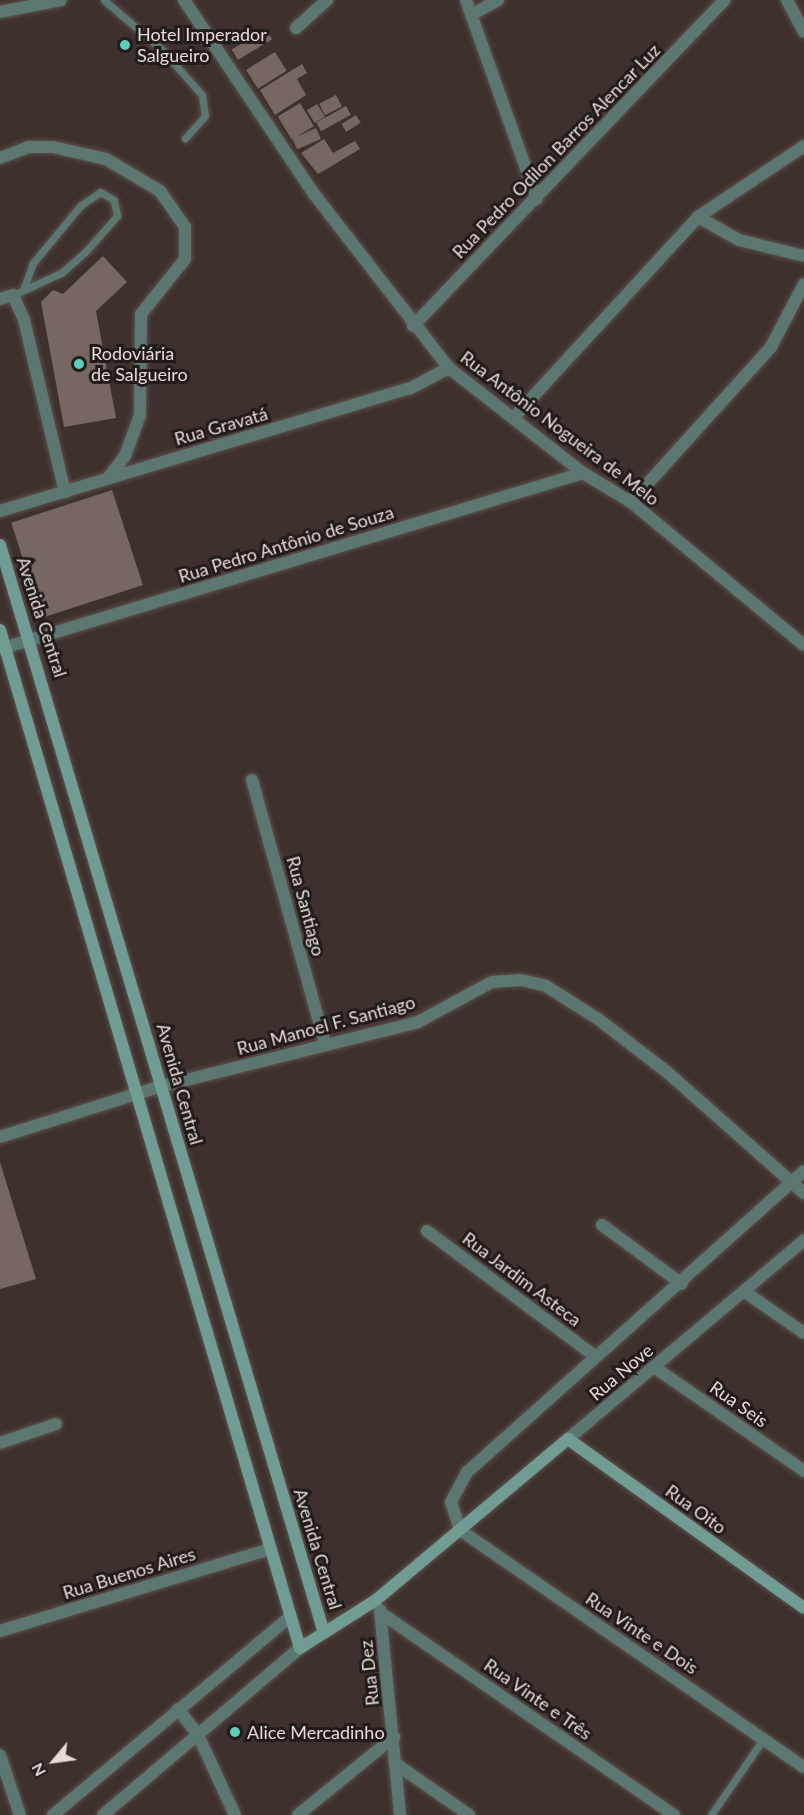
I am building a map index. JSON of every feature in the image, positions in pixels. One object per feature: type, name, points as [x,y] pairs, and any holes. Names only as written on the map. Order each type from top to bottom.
[{"type":"street","points":[[0,12],[61,0]]},
{"type":"street","name":"Rua Antônio Nogueira de Melo","points":[[184,0],[314,194],[413,326],[449,368],[516,415],[583,473],[631,502],[804,645]]},
{"type":"street","points":[[296,28],[327,0]]},
{"type":"street","points":[[465,0],[537,199]]},
{"type":"street","points":[[471,15],[498,0]]},
{"type":"street","name":"Rua Pedro Odilon Barros Alencar Luz","points":[[413,326],[725,0]]},
{"type":"street","points":[[787,0],[804,32]]},
{"type":"street","points":[[516,415],[698,217],[804,146]]},
{"type":"street","points":[[0,158],[28,147],[53,147],[106,159],[160,192],[185,227],[185,259],[141,314],[140,415],[124,456],[107,479]]},
{"type":"street","points":[[698,217],[739,240],[804,256]]},
{"type":"street","points":[[631,502],[771,347],[804,284]]},
{"type":"street","points":[[0,299],[13,295],[24,321],[65,492]]},
{"type":"street","name":"Rua Gravatá","points":[[0,511],[411,388],[449,368]]},
{"type":"street","name":"Rua Pedro Antônio de Souza","points":[[3,648],[583,473]]},
{"type":"street","name":"Avenida Central","points":[[0,545],[32,639],[324,1633]]},
{"type":"street","points":[[0,630],[3,648],[139,1095],[267,1550],[300,1648],[104,1815]]},
{"type":"street","name":"Rua Santiago","points":[[252,780],[325,1043]]},
{"type":"street","name":"Rua Manoel F. Santiago","points":[[0,1137],[162,1086],[325,1043],[418,1022],[492,982],[546,986],[667,1072],[804,1193]]},
{"type":"street","name":"Rua Nove","points":[[460,1530],[451,1502],[467,1472],[595,1356],[657,1308],[804,1171]]},
{"type":"street","points":[[602,1225],[682,1284]]},
{"type":"street","name":"Rua Jardim Asteca","points":[[427,1231],[595,1356]]},
{"type":"street","name":"Rua Nove","points":[[300,1648],[376,1600],[745,1292],[804,1240]]},
{"type":"street","points":[[745,1292],[804,1333]]},
{"type":"street","name":"Rua Seis","points":[[654,1367],[804,1471]]},
{"type":"street","points":[[0,1443],[56,1424]]},
{"type":"street","name":"Rua Oito","points":[[568,1439],[804,1608]]},
{"type":"street","name":"Rua Vinte e Dois","points":[[460,1530],[804,1767]]},
{"type":"street","name":"Rua Buenos Aires","points":[[0,1630],[267,1550]]},
{"type":"street","name":"Rua Dez","points":[[376,1600],[381,1613],[400,1815]]},
{"type":"street","name":"Rua Vinte e Três","points":[[381,1613],[674,1815]]},
{"type":"street","points":[[53,1815],[289,1617]]},
{"type":"street","points":[[178,1709],[198,1735],[235,1815]]},
{"type":"street","points":[[298,1815],[394,1737]]},
{"type":"street","points":[[0,1755],[20,1815]]},
{"type":"street","points":[[396,1764],[469,1815]]},
{"type":"lane","points":[[104,0],[163,51],[202,95],[205,116],[185,138]]},
{"type":"lane","points":[[13,295],[61,273],[100,238],[117,216],[114,200],[100,192],[80,206],[33,263],[24,288]]},
{"type":"lane","points":[[711,1815],[764,1738]]},
{"type":"building","points":[[266,29],[272,39],[238,60],[232,50]]},
{"type":"building","points":[[275,52],[287,71],[258,89],[246,70]]},
{"type":"building","points":[[302,64],[307,73],[297,79],[306,95],[275,115],[260,90]]},
{"type":"building","points":[[336,95],[342,107],[325,115],[319,104]]},
{"type":"building","points":[[300,103],[314,126],[292,140],[278,116]]},
{"type":"building","points":[[317,104],[325,117],[315,123],[307,110]]},
{"type":"building","points":[[346,106],[351,115],[321,131],[316,122]]},
{"type":"building","points":[[356,115],[361,123],[346,132],[342,124]]},
{"type":"building","points":[[316,128],[321,139],[297,150],[292,139]]},
{"type":"building","points":[[324,139],[333,153],[355,141],[360,149],[318,174],[301,153]]},
{"type":"building","name":"Rodoviária de Salgueiro","points":[[103,256],[127,282],[96,311],[116,418],[64,427],[41,302],[53,290],[63,294]]},
{"type":"building","points":[[112,490],[143,585],[42,618],[11,523]]},
{"type":"building","points":[[0,1162],[36,1279],[0,1289]]},
{"type":"place","name":"Hotel Imperador Salgueiro","points":[[125,45]]},
{"type":"place","name":"Rodoviária de Salgueiro","points":[[79,364]]},
{"type":"place","name":"Alice Mercadinho","points":[[235,1732]]}]
